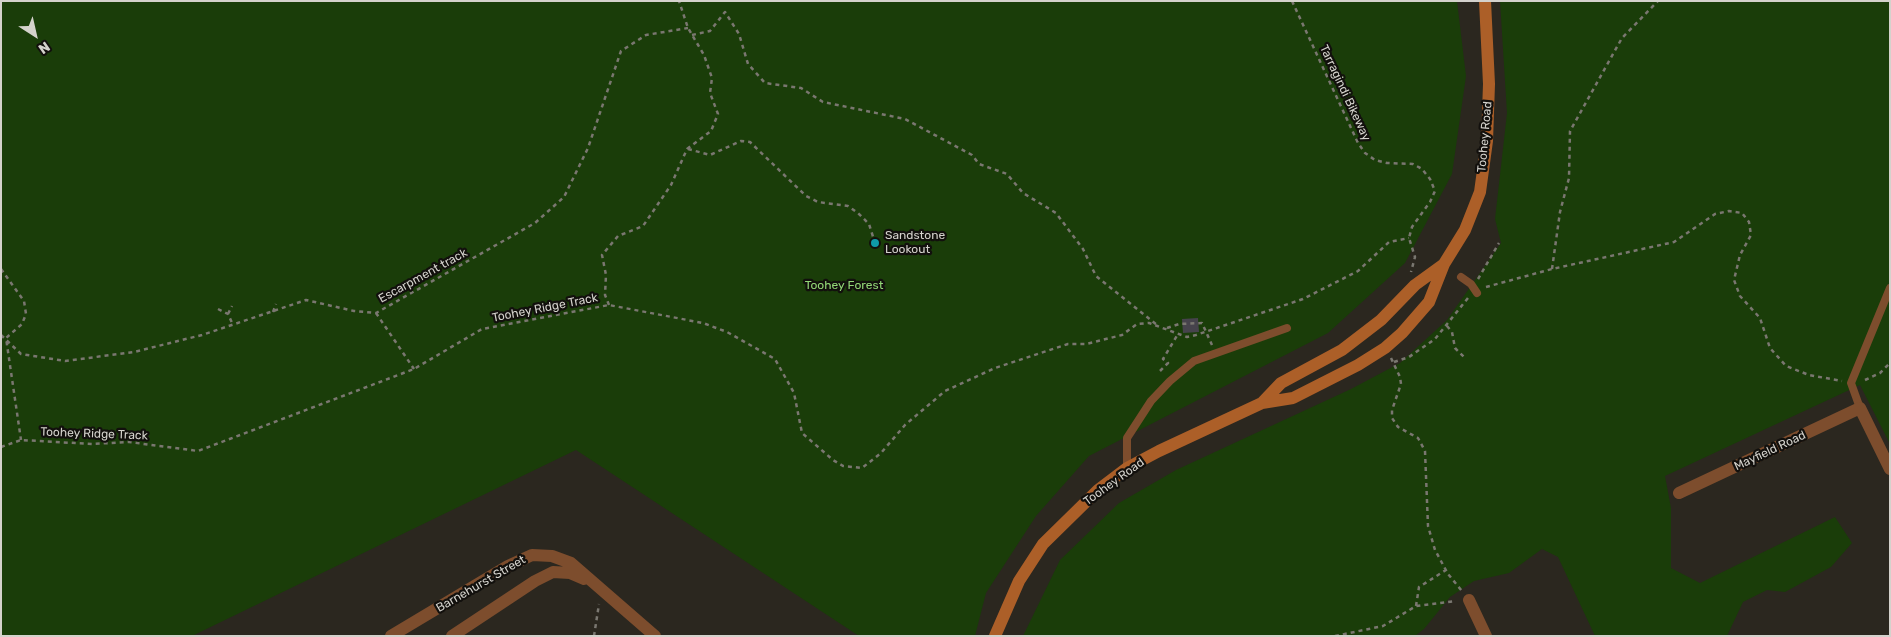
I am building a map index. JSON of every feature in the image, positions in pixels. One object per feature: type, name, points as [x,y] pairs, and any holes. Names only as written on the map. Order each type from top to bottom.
[{"type":"main road","name":"Toohey Road","points":[[995,636],[1019,581],[1043,544],[1098,490],[1128,468],[1159,450],[1262,403],[1293,398],[1358,365],[1384,348],[1402,333],[1429,302],[1444,264],[1465,230],[1480,192],[1487,141],[1489,84],[1485,1]]},
{"type":"main road","name":"Toohey Road","points":[[1262,403],[1282,383],[1342,350],[1381,320],[1415,285],[1444,264]]},
{"type":"street","points":[[1859,403],[1890,469]]},
{"type":"street","name":"Mayfield Road","points":[[1680,494],[1859,403]]},
{"type":"street","name":"Barnehurst Street","points":[[391,636],[508,566],[532,555],[552,556],[572,563],[655,636]]},
{"type":"street","name":"Barnehurst Street","points":[[452,636],[535,580],[553,572],[570,573],[597,585]]},
{"type":"street","points":[[1469,600],[1486,636]]},
{"type":"lane","points":[[1461,276],[1471,284],[1477,293]]},
{"type":"lane","points":[[1859,403],[1851,383],[1890,288]]},
{"type":"lane","points":[[1128,468],[1127,438],[1151,401],[1170,381],[1194,361],[1287,328]]},
{"type":"path","points":[[609,305],[605,295],[606,275],[602,255],[618,236],[643,226],[671,185],[688,149],[711,131],[718,114],[710,93],[712,78],[704,55],[688,28],[679,1]]},
{"type":"path","name":"Tarragindi Bikeway","points":[[1292,1],[1358,143],[1365,153],[1375,160],[1386,163],[1413,164],[1422,169],[1430,179],[1435,191],[1430,202],[1412,227],[1409,238]]},
{"type":"path","points":[[1552,269],[1560,212],[1569,178],[1570,131],[1622,38],[1658,1]]},
{"type":"path","points":[[692,35],[710,31],[725,12],[739,34],[748,64],[764,83],[801,88],[823,102],[906,119],[972,155],[979,164],[1007,174],[1023,193],[1056,213],[1083,249],[1096,276],[1159,326]]},
{"type":"path","name":"Escarpment track","points":[[1,335],[21,354],[65,361],[134,352],[233,325],[306,300],[354,311],[376,313],[535,222],[564,197],[588,148],[621,51],[646,35],[688,28]]},
{"type":"path","points":[[688,149],[710,155],[741,141],[750,142],[806,196],[818,202],[848,206],[858,213],[869,224],[875,243]]},
{"type":"path","points":[[1394,362],[1424,348],[1447,326],[1466,299],[1486,287],[1552,269],[1674,242],[1715,214],[1729,211],[1742,213],[1749,222],[1751,234],[1740,255],[1734,280],[1740,296],[1760,318],[1770,348],[1786,366],[1809,375],[1851,383]]},
{"type":"path","points":[[1168,363],[1163,359],[1178,334],[1187,337],[1205,332],[1303,299],[1358,271],[1389,242],[1409,238],[1415,257],[1410,272]]},
{"type":"path","points":[[1477,280],[1499,243]]},
{"type":"path","points":[[1,269],[24,302],[26,314],[22,324],[6,338],[21,440]]},
{"type":"path","points":[[272,312],[276,304]]},
{"type":"path","name":"Toohey Ridge Track","points":[[1,447],[21,440],[92,444],[129,442],[198,450],[414,369],[482,329],[609,305],[703,322],[727,332],[775,359],[794,393],[802,433],[833,460],[843,466],[862,468],[881,453],[905,425],[945,391],[995,368],[1068,344],[1086,344],[1122,335],[1137,324],[1149,323],[1178,334]]},
{"type":"path","points":[[228,314],[232,306]]},
{"type":"path","points":[[218,309],[228,314],[233,325]]},
{"type":"path","points":[[376,313],[414,369]]},
{"type":"path","points":[[1166,329],[1175,325],[1202,323],[1208,337]]},
{"type":"path","points":[[1171,331],[1175,325]]},
{"type":"path","points":[[1447,326],[1452,332],[1455,348],[1464,357]]},
{"type":"path","points":[[1390,357],[1394,362],[1401,384],[1392,410],[1392,418],[1398,427],[1418,438],[1425,451],[1428,526],[1435,550],[1446,570],[1469,600]]},
{"type":"path","points":[[1160,371],[1170,360],[1174,363]]},
{"type":"path","points":[[1859,403],[1865,379],[1880,373],[1890,363]]},
{"type":"path","points":[[1416,606],[1419,587],[1446,570]]},
{"type":"path","points":[[594,636],[599,612],[597,585]]},
{"type":"path","points":[[1335,636],[1383,626],[1416,606],[1469,600]]},
{"type":"green space","name":"Toohey Forest","points":[[1,1],[1457,1],[1466,76],[1452,174],[1405,263],[1328,333],[1089,456],[1036,516],[986,593],[975,636],[859,636],[576,450],[192,636],[1,636]]},
{"type":"green space","points":[[1500,1],[1890,1],[1890,444],[1860,385],[1665,476],[1671,508],[1671,568],[1700,583],[1835,517],[1852,543],[1831,567],[1785,592],[1767,590],[1743,602],[1727,636],[1595,636],[1558,557],[1542,549],[1509,573],[1474,581],[1450,597],[1424,629],[1415,636],[1023,636],[1060,560],[1119,503],[1176,470],[1351,389],[1400,363],[1447,320],[1501,243],[1495,219],[1507,113]]},
{"type":"building","points":[[1198,318],[1199,332],[1183,333],[1182,319]]},
{"type":"place","name":"Sandstone Lookout","points":[[875,243]]}]
